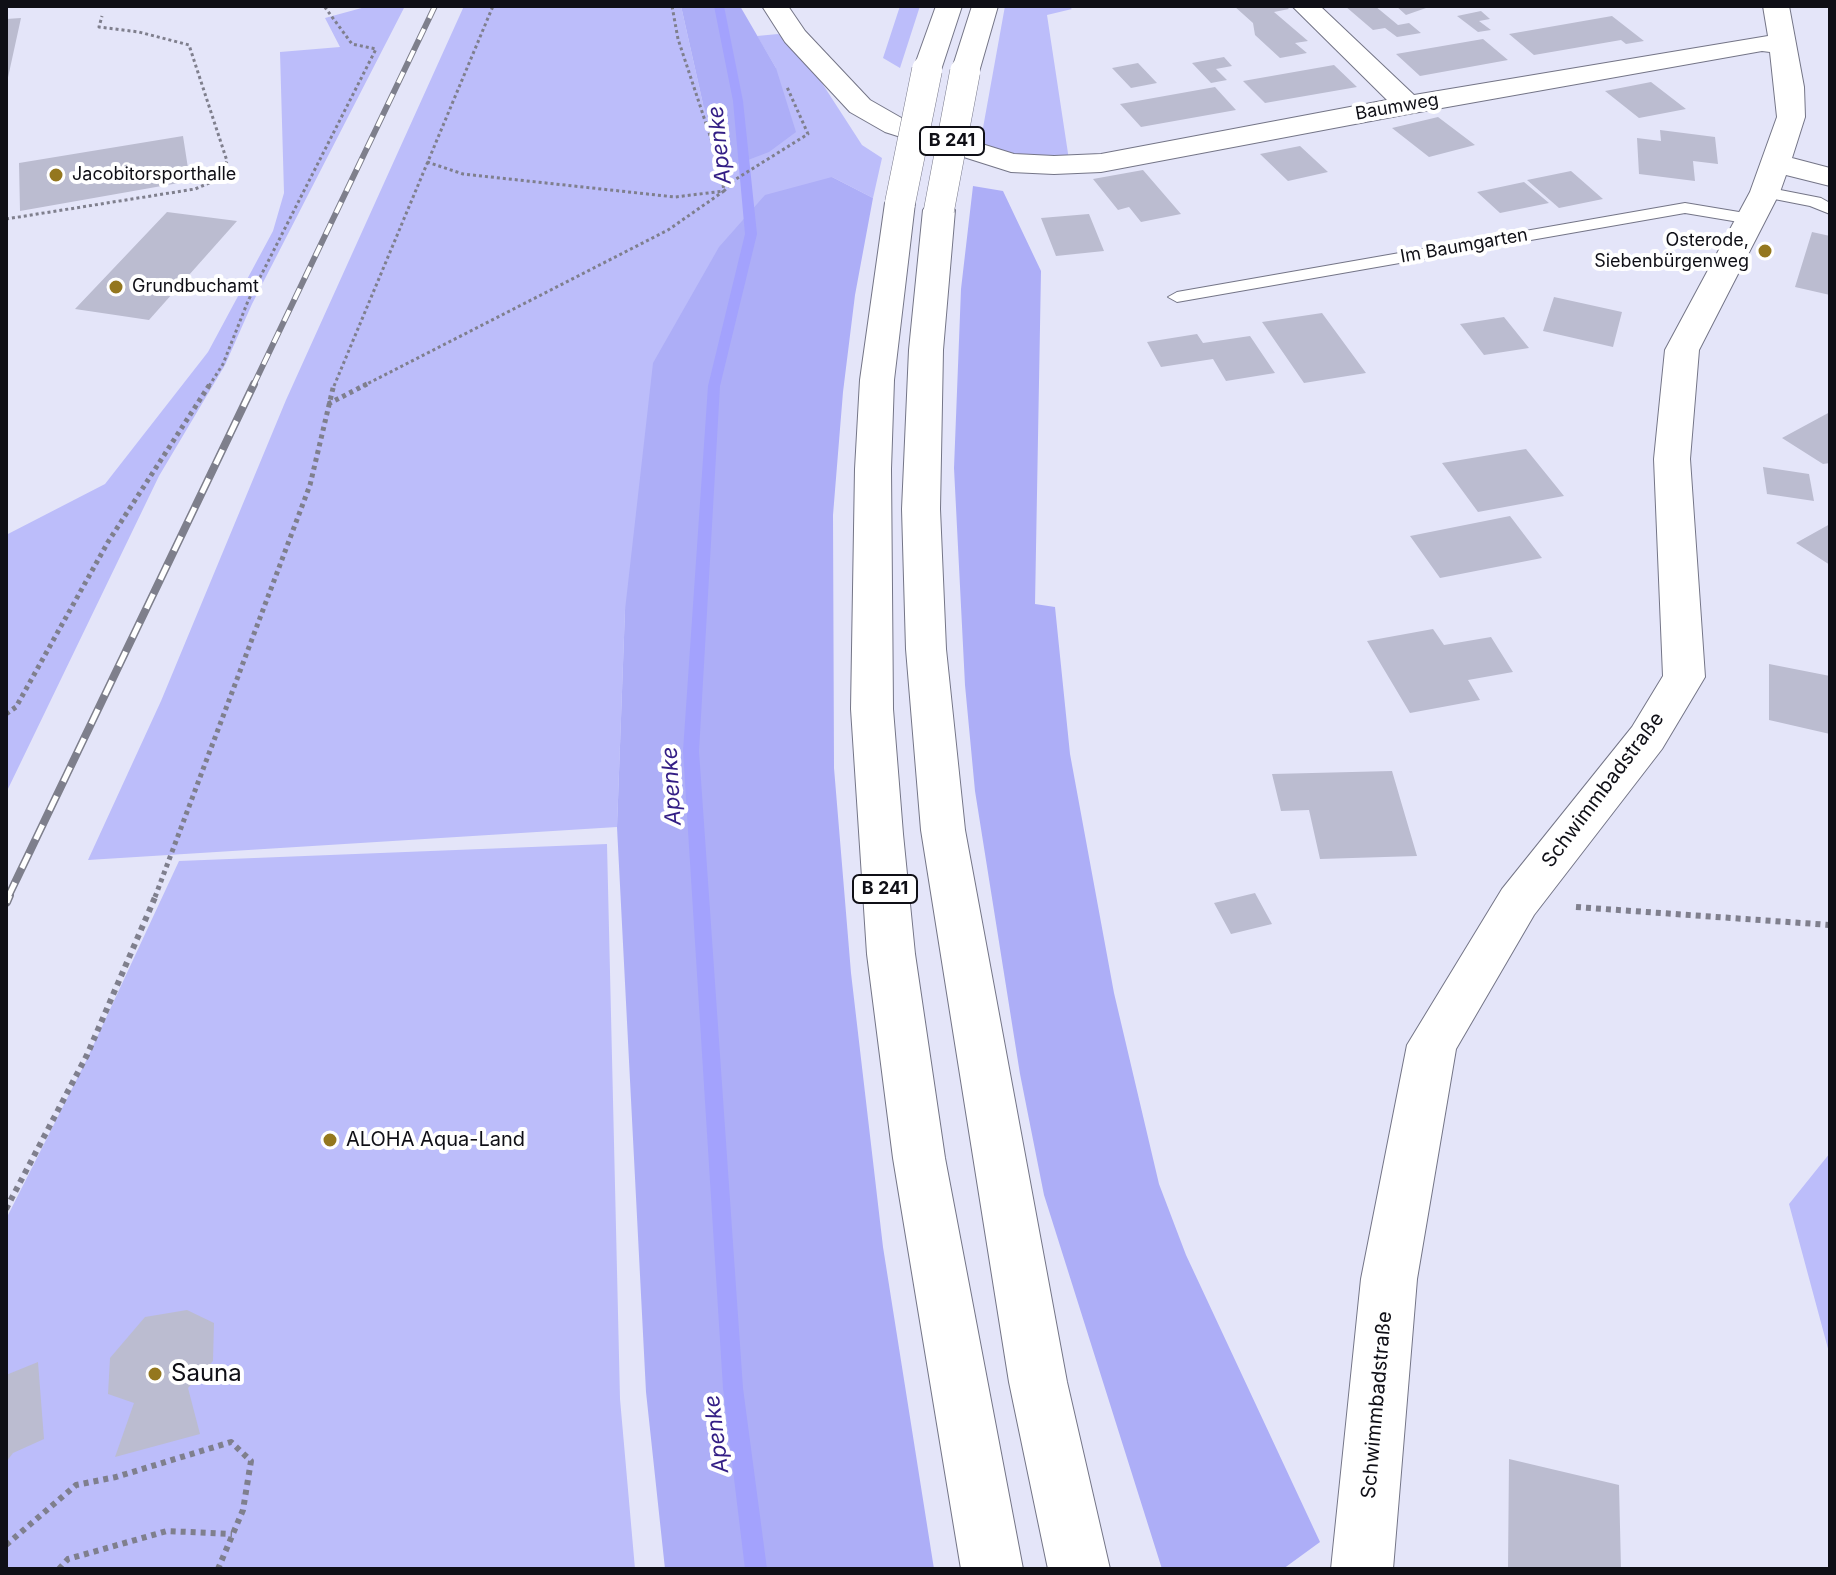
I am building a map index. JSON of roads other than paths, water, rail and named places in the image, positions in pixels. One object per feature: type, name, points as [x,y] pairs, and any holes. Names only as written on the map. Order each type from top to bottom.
[{"type":"main road","name":"Baumweg","points":[[775,6],[795,36],[860,106],[895,126],[1011,163],[1101,163],[1762,43],[1780,26]]},
{"type":"main road","name":"B 241","points":[[949,6],[927,70],[919,206],[926,350],[921,509],[926,649],[943,830],[1038,1382],[1079,1569]]},
{"type":"main road","name":"B 241","points":[[985,6],[919,206],[877,380],[871,694],[891,954],[919,1158],[992,1569]]},
{"type":"main road","points":[[1305,6],[1408,105]]},
{"type":"main road","name":"Schwimmbadstraße","points":[[1362,1569],[1389,1279],[1432,1045],[1518,902],[1647,738],[1684,677],[1672,459],[1682,350],[1764,191],[1791,117],[1780,26]]},
{"type":"main road","points":[[1764,191],[1830,177]]},
{"type":"lane","name":"Im Baumgarten","points":[[1177,297],[1685,208],[1764,191],[1815,202],[1830,209]]},
{"type":"waterway","name":"Apenke","points":[[719,6],[738,101],[751,234],[714,386],[691,751],[733,1388],[756,1569]]},
{"type":"railway","points":[[253,386],[435,6]]},
{"type":"railway","points":[[8,897],[254,384]]},
{"type":"railway","points":[[6,902],[9,895]]},
{"type":"place","name":"Jacobitorsporthalle","points":[[56,175]]},
{"type":"place","name":"Osterode, Siebenbürgenweg","points":[[1765,251]]},
{"type":"place","name":"Grundbuchamt","points":[[116,287]]},
{"type":"place","name":"ALOHA Aqua-Land","points":[[330,1140]]},
{"type":"place","name":"Sauna","points":[[155,1374]]}]
